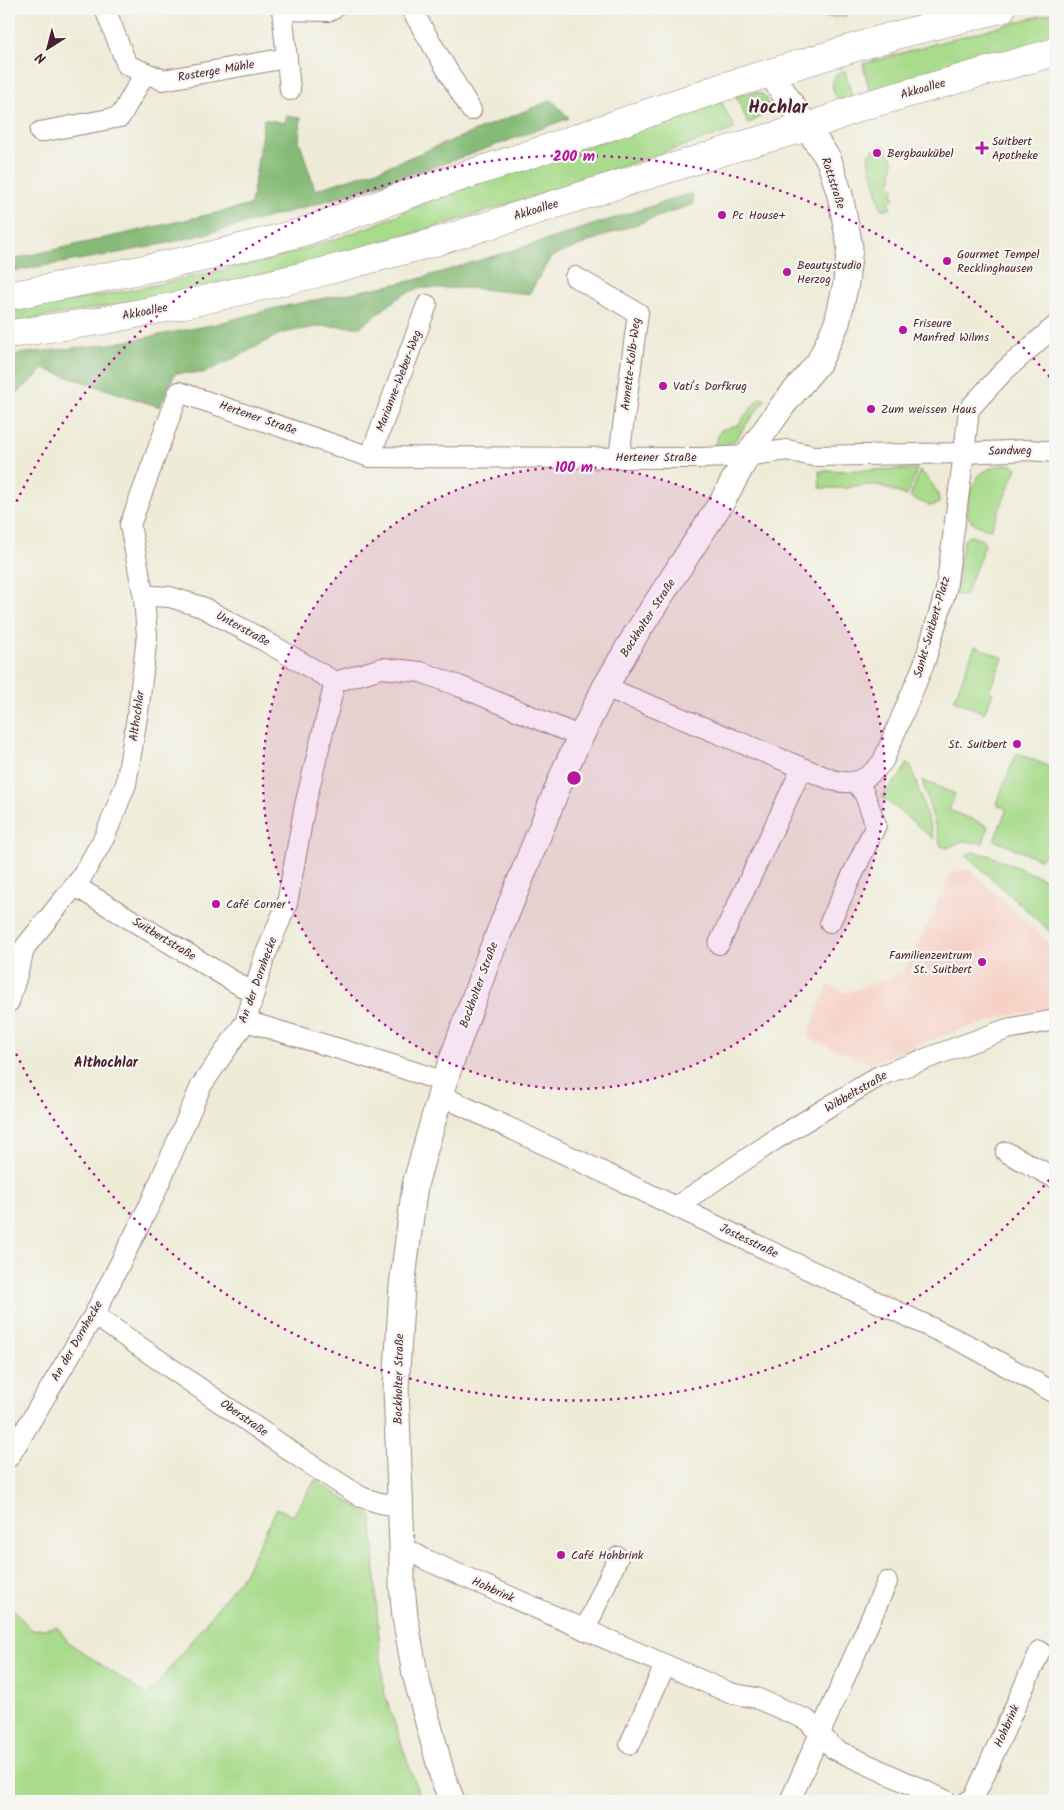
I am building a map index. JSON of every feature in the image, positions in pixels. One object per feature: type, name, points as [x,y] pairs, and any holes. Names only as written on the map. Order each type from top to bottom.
[{"type":"main road","points":[[9,296],[205,257],[303,232],[723,88],[893,36],[1001,9]]},
{"type":"main road","name":"Akkoallee","points":[[9,334],[181,305],[318,273],[432,243],[747,144],[808,127],[863,106],[1055,52]]},
{"type":"street","name":"Rosterge Mühle","points":[[105,9],[127,65],[163,80],[287,58]]},
{"type":"street","points":[[290,90],[282,10],[329,11],[333,9]]},
{"type":"street","points":[[411,9],[470,110]]},
{"type":"street","points":[[40,132],[120,117],[145,73]]},
{"type":"street","name":"Rottstraße","points":[[771,74],[829,160],[840,195],[850,247]]},
{"type":"street","name":"Bockholter Straße","points":[[452,1801],[443,1778],[416,1674],[404,1609],[402,1584],[396,1388],[402,1286],[415,1185],[442,1088],[487,962],[566,767],[605,687],[636,634],[723,500],[747,456],[782,405],[819,362],[837,323],[846,283],[850,247]]},
{"type":"street","name":"Annette-Kolb-Weg","points":[[575,277],[638,313],[619,457]]},
{"type":"street","name":"Marianne-Weber-Weg","points":[[370,457],[427,305]]},
{"type":"street","points":[[964,453],[970,409],[1003,372],[1055,326]]},
{"type":"street","name":"Hertener Straße","points":[[173,406],[179,392],[370,457],[702,458],[747,456],[787,450],[813,456],[964,453]]},
{"type":"street","name":"Althochlar","points":[[9,1002],[25,947],[75,886],[105,836],[126,784],[139,705],[147,636],[144,598],[130,525],[173,406]]},
{"type":"street","name":"Sandweg","points":[[964,453],[1027,450],[1055,452]]},
{"type":"street","name":"Sankt-Suitbert-Platz","points":[[856,782],[876,770],[883,761],[924,664],[946,590],[964,453]]},
{"type":"street","name":"Unterstraße","points":[[144,598],[152,596],[170,597],[202,607],[335,682]]},
{"type":"street","points":[[335,682],[382,668],[421,672],[581,737]]},
{"type":"street","name":"An der Dornhecke","points":[[9,1457],[94,1315],[152,1200],[201,1086],[246,1021],[264,958],[287,904],[305,805],[335,682]]},
{"type":"street","points":[[605,687],[802,768],[846,784],[856,782],[864,793],[876,824],[830,922]]},
{"type":"street","points":[[719,944],[802,768]]},
{"type":"street","name":"Suitbertstraße","points":[[75,886],[253,992]]},
{"type":"street","name":"Wibbeltstraße","points":[[677,1206],[776,1139],[879,1076],[1006,1029],[1055,1020]]},
{"type":"street","points":[[246,1021],[319,1044],[410,1069],[442,1088]]},
{"type":"street","name":"Jostesstraße","points":[[442,1088],[677,1206],[970,1346],[1055,1393]]},
{"type":"street","points":[[1006,1152],[1055,1178]]},
{"type":"street","name":"Oberstraße","points":[[94,1315],[302,1459],[361,1496],[380,1503],[401,1506]]},
{"type":"street","name":"Hohbrink","points":[[402,1546],[424,1559],[730,1693],[756,1698],[807,1720],[834,1749],[947,1801]]},
{"type":"street","points":[[586,1630],[618,1557]]},
{"type":"street","points":[[790,1801],[887,1582]]},
{"type":"street","name":"Hohbrink","points":[[976,1801],[1040,1651]]},
{"type":"street","points":[[630,1744],[666,1665]]},
{"type":"shaded area","name":"Familienzentrum St. Suitbert","points":[[969,869],[1055,949],[1055,1008],[1005,1016],[947,1034],[869,1063],[807,1038],[828,985],[847,993],[904,973],[951,873]]},
{"type":"green space","points":[[805,9],[850,9],[845,16],[829,17],[814,15]]},
{"type":"green space","points":[[1055,12],[1055,43],[871,96],[863,64]]},
{"type":"green space","points":[[845,71],[853,100],[841,99],[833,92],[833,80],[837,74]]},
{"type":"green space","points":[[755,92],[765,97],[768,101],[768,107],[760,117],[748,124],[736,96]]},
{"type":"green space","points":[[552,100],[569,118],[471,154],[372,187],[223,230],[172,242],[9,272],[9,260],[251,205],[264,119],[285,123],[286,116],[301,118],[299,140],[315,190],[381,169]]},
{"type":"green space","points":[[721,101],[735,129],[481,213],[376,245],[223,286],[9,323],[9,311],[132,290],[272,259],[333,240],[372,226],[441,196]]},
{"type":"green space","points":[[883,145],[893,159],[892,180],[889,182],[895,190],[892,193],[895,198],[888,203],[891,208],[881,209],[868,156],[872,151]]},
{"type":"green space","points":[[692,193],[694,204],[603,236],[551,257],[529,294],[472,288],[420,288],[402,295],[360,327],[321,326],[282,333],[203,373],[175,373],[160,407],[44,369],[9,401],[9,355],[111,344],[216,324],[276,308],[415,280]]},
{"type":"green space","points":[[759,398],[766,399],[735,440],[726,445],[714,446],[721,430],[738,425]]},
{"type":"green space","points":[[1011,464],[1017,468],[991,529],[975,524],[968,517],[967,507],[970,494],[978,477],[988,470]]},
{"type":"green space","points":[[917,469],[907,496],[878,485],[850,486],[850,488],[820,488],[819,471]]},
{"type":"green space","points":[[920,470],[936,489],[939,503],[931,506],[910,497]]},
{"type":"green space","points":[[971,536],[982,540],[985,545],[965,595],[961,596],[956,594],[955,589],[964,540]]},
{"type":"green space","points":[[975,646],[1003,658],[989,691],[993,693],[984,713],[954,700]]},
{"type":"green space","points":[[1017,753],[1055,769],[1056,818],[1054,832],[1046,854],[1039,859],[994,840],[1007,809],[996,804]]},
{"type":"green space","points":[[907,764],[911,766],[934,839],[881,796],[900,776]]},
{"type":"green space","points":[[922,780],[955,794],[949,810],[988,826],[983,843],[962,841],[947,848],[941,846]]},
{"type":"green space","points":[[973,852],[988,855],[1047,880],[1055,863],[1055,936],[966,855]]},
{"type":"green space","points":[[315,1480],[372,1517],[377,1614],[384,1692],[421,1801],[9,1801],[9,1605],[32,1630],[57,1627],[69,1643],[148,1696],[244,1574],[277,1508],[293,1516]]},
{"type":"place","name":"Suitbert Apotheke","points":[[982,148]]},
{"type":"place","name":"Bergbaukübel","points":[[877,153]]},
{"type":"place","name":"Pc House+","points":[[722,215]]},
{"type":"place","name":"Gourmet Tempel Recklinghausen","points":[[947,261]]},
{"type":"place","name":"Beautystudio Herzog","points":[[787,272]]},
{"type":"place","name":"Friseure Manfred Wilms","points":[[903,330]]},
{"type":"place","name":"Vati's Dorfkrug","points":[[663,386]]},
{"type":"place","name":"Zum weissen Haus","points":[[871,409]]},
{"type":"place","name":"St. Suitbert","points":[[1017,744]]},
{"type":"place","name":"Café Corner","points":[[216,904]]},
{"type":"place","name":"Familienzentrum St. Suitbert","points":[[982,962]]},
{"type":"place","name":"Café Hohbrink","points":[[561,1555]]},
{"type":"district","name":"Hochlar","points":[[778,108]]},
{"type":"district","name":"Althochlar","points":[[106,1063]]}]
